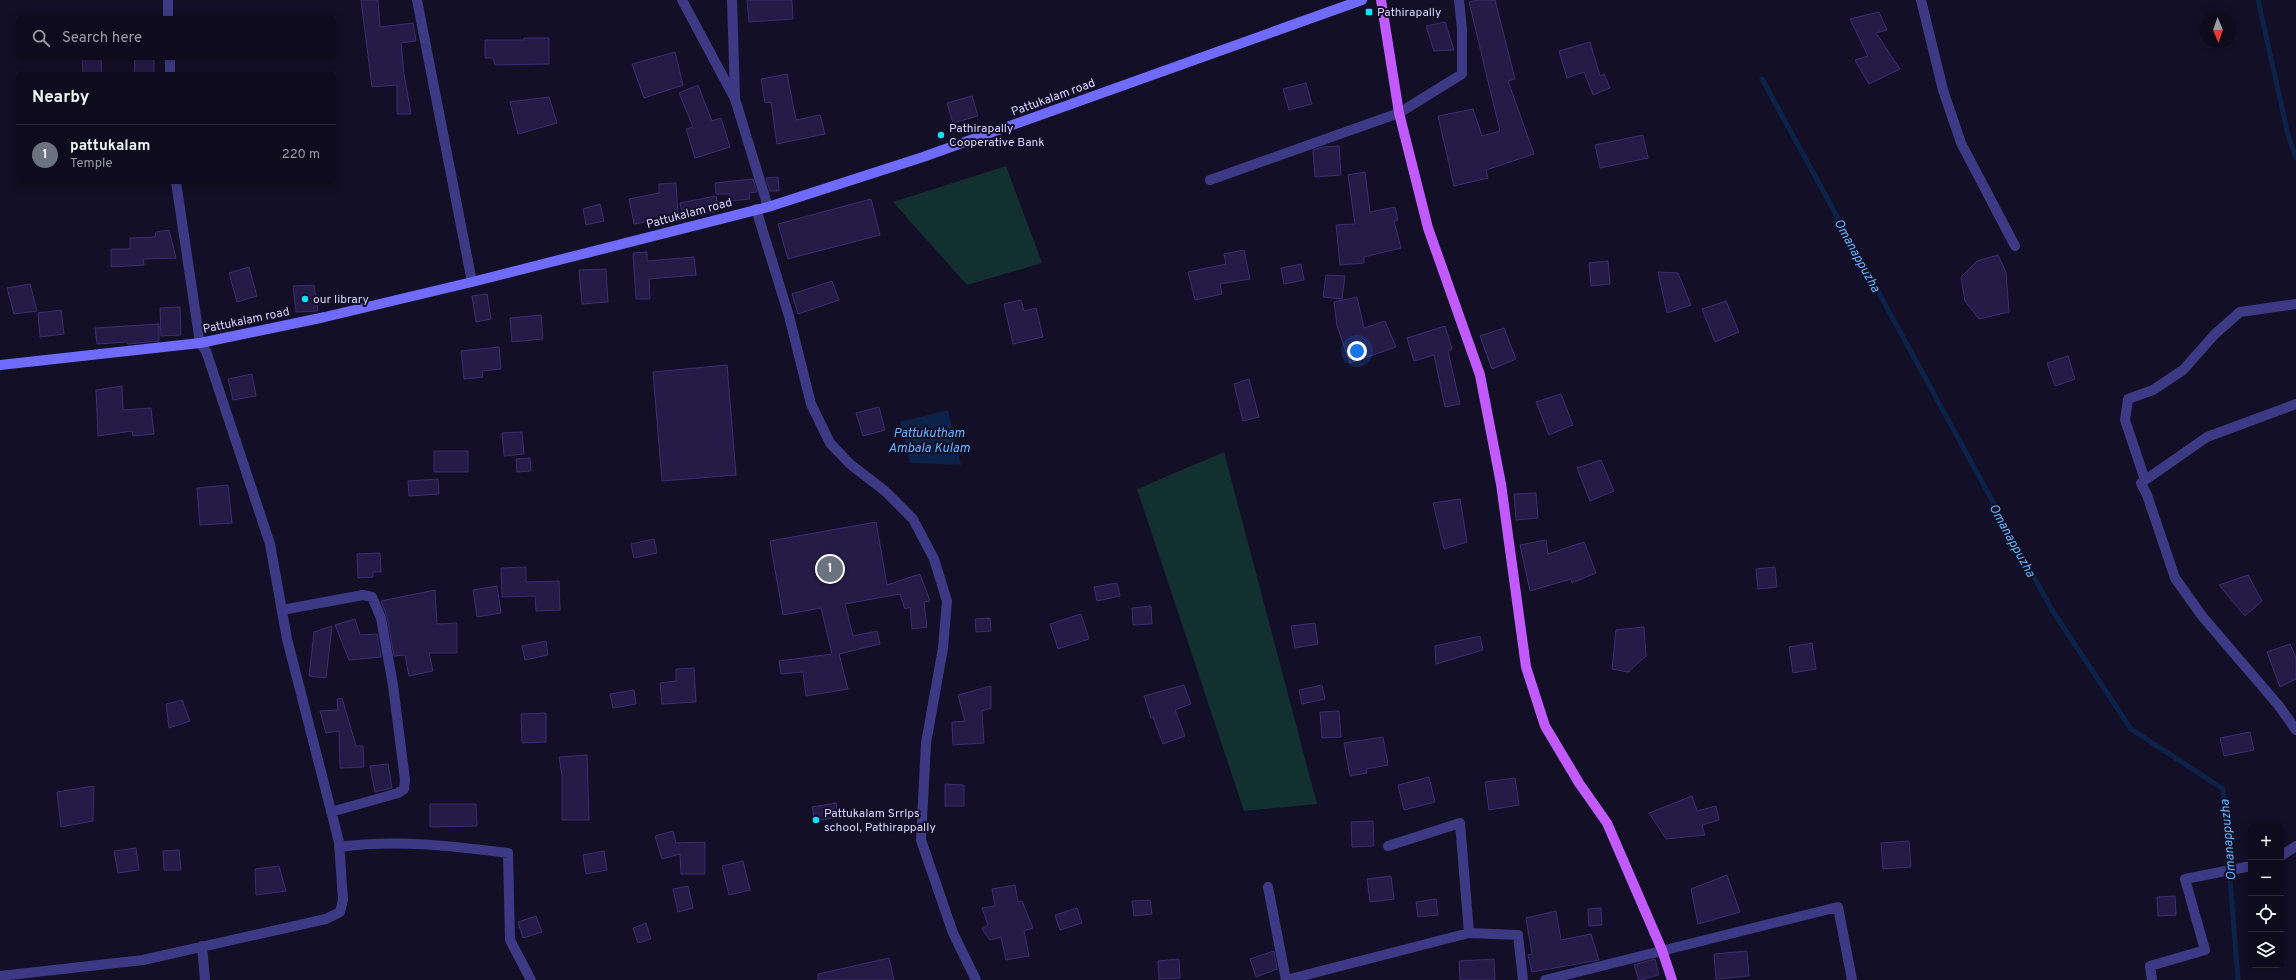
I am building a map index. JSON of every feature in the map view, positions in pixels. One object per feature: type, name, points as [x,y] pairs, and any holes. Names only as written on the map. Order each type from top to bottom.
[{"type":"main road","name":"Pattukalam road","points":[[0,365],[200,343],[325,318],[768,207],[923,157],[1362,0]]},
{"type":"main road","points":[[1381,0],[1399,113],[1428,228],[1480,375],[1501,484],[1526,667],[1545,726],[1579,783],[1607,823],[1662,950],[1672,980]]},
{"type":"street","points":[[168,0],[168,16]]},
{"type":"street","points":[[417,0],[472,282]]},
{"type":"street","points":[[682,0],[735,99],[768,207]]},
{"type":"street","points":[[732,0],[735,99]]},
{"type":"street","points":[[1210,180],[1399,113],[1462,74],[1462,29],[1459,0]]},
{"type":"street","points":[[1920,0],[1943,90],[1961,143],[2015,246]]},
{"type":"street","points":[[170,60],[170,72]]},
{"type":"street","points":[[0,976],[143,960],[326,919],[340,912],[343,900],[339,847],[295,671],[270,544],[206,351],[200,343],[176,184]]},
{"type":"street","points":[[756,209],[789,316],[811,404],[830,443],[850,464],[885,490],[913,519],[934,559],[947,601],[943,648],[926,742],[921,840],[953,933],[976,980]]},
{"type":"street","points":[[2145,480],[2125,420],[2128,399],[2153,390],[2183,370],[2215,334],[2240,312],[2296,304]]},
{"type":"street","points":[[2296,404],[2207,437],[2141,483],[2147,495],[2175,578],[2202,616],[2279,706],[2296,730]]},
{"type":"street","points":[[282,610],[363,595],[372,597],[381,618],[394,693],[405,780],[404,789],[398,793],[331,812]]},
{"type":"street","points":[[1388,846],[1460,823],[1469,933]]},
{"type":"street","points":[[339,847],[357,844],[446,845],[508,853],[510,940],[531,980]]},
{"type":"street","points":[[2284,854],[2296,846]]},
{"type":"street","points":[[2152,980],[2150,966],[2205,950],[2185,879],[2248,867]]},
{"type":"street","points":[[1268,887],[1286,980],[1469,933],[1518,935],[1523,980]]},
{"type":"street","points":[[1545,980],[1838,907],[1852,980]]},
{"type":"street","points":[[202,946],[205,980]]},
{"type":"green space","points":[[1006,166],[1042,263],[967,285],[893,202]]},
{"type":"green space","points":[[1224,452],[1317,804],[1244,811],[1137,489]]},
{"type":"water","name":"Pattukutham Ambala Kulam","points":[[948,410],[961,465],[910,463],[900,422]]},
{"type":"building","points":[[361,0],[378,0],[380,27],[413,23],[416,41],[401,43],[404,74],[411,114],[397,114],[397,85],[372,87]]},
{"type":"building","points":[[747,0],[792,0],[793,19],[749,22]]},
{"type":"building","points":[[1478,0],[1495,0],[1515,79],[1508,81],[1534,154],[1486,170],[1488,178],[1454,186],[1438,116],[1473,109],[1482,136],[1500,131],[1469,2]]},
{"type":"building","points":[[1879,12],[1887,30],[1876,33],[1900,69],[1869,84],[1855,60],[1868,56],[1850,19]]},
{"type":"building","points":[[1445,22],[1454,50],[1434,51],[1426,26]]},
{"type":"building","points":[[524,38],[549,38],[549,64],[495,65],[493,58],[485,58],[485,40],[524,40]]},
{"type":"building","points":[[1590,42],[1600,76],[1604,74],[1610,88],[1593,95],[1584,72],[1567,78],[1559,51]]},
{"type":"building","points":[[675,52],[683,85],[644,98],[632,64]]},
{"type":"building","points":[[82,60],[101,60],[102,72],[83,72]]},
{"type":"building","points":[[135,60],[154,60],[154,72],[134,72]]},
{"type":"building","points":[[787,74],[796,120],[820,115],[825,134],[777,144],[771,102],[765,103],[761,79]]},
{"type":"building","points":[[1306,83],[1312,104],[1289,110],[1283,89]]},
{"type":"building","points":[[698,85],[712,121],[721,118],[730,147],[695,158],[686,129],[693,127],[679,93]]},
{"type":"building","points":[[972,96],[978,116],[953,123],[947,103]]},
{"type":"building","points":[[549,97],[557,123],[518,134],[510,102]]},
{"type":"building","points":[[1643,135],[1648,158],[1600,168],[1595,145]]},
{"type":"building","points":[[1339,146],[1341,175],[1315,177],[1313,150],[1322,147]]},
{"type":"building","points":[[1365,172],[1370,212],[1395,207],[1398,220],[1394,221],[1401,248],[1364,257],[1364,263],[1340,265],[1336,225],[1355,224],[1348,175]]},
{"type":"building","points":[[778,177],[779,191],[770,191],[766,178]]},
{"type":"building","points":[[753,179],[757,192],[749,193],[750,199],[730,201],[730,194],[716,194],[715,183]]},
{"type":"building","points":[[676,183],[678,216],[634,224],[629,199],[659,193],[659,184]]},
{"type":"building","points":[[716,196],[719,211],[683,218],[680,203]]},
{"type":"building","points":[[871,199],[880,235],[788,259],[778,224]]},
{"type":"building","points":[[600,204],[604,221],[586,225],[583,209]]},
{"type":"building","points":[[169,230],[176,258],[143,259],[144,265],[111,267],[111,249],[130,249],[130,238],[155,237],[156,232]]},
{"type":"building","points":[[1244,250],[1250,279],[1220,284],[1222,294],[1195,300],[1188,272],[1226,264],[1224,254]]},
{"type":"building","points":[[647,252],[647,261],[694,257],[696,275],[649,279],[650,299],[636,299],[633,253]]},
{"type":"building","points":[[1998,255],[2006,272],[2009,312],[1979,319],[1965,301],[1961,277],[1977,261]]},
{"type":"building","points":[[1608,261],[1610,284],[1591,286],[1589,263]]},
{"type":"building","points":[[1301,264],[1304,280],[1284,284],[1281,268]]},
{"type":"building","points":[[249,267],[257,296],[237,302],[229,273]]},
{"type":"building","points":[[606,269],[608,302],[582,304],[579,270]]},
{"type":"building","points":[[1658,272],[1678,273],[1691,305],[1667,313]]},
{"type":"building","points":[[1326,275],[1345,276],[1342,299],[1323,297]]},
{"type":"building","points":[[832,281],[839,300],[798,314],[792,294]]},
{"type":"building","points":[[30,284],[37,311],[14,314],[7,288]]},
{"type":"building","name":"our library","points":[[314,285],[318,311],[296,312],[293,286]]},
{"type":"building","points":[[487,294],[491,319],[476,322],[472,296]]},
{"type":"building","points":[[1357,297],[1364,328],[1385,321],[1396,347],[1350,363],[1337,326],[1334,302]]},
{"type":"building","points":[[1021,300],[1024,311],[1036,308],[1043,337],[1013,344],[1004,304]]},
{"type":"building","points":[[1726,301],[1739,332],[1715,342],[1702,309]]},
{"type":"building","points":[[180,307],[181,335],[161,336],[160,308]]},
{"type":"building","points":[[61,310],[64,334],[40,337],[38,313]]},
{"type":"building","points":[[541,315],[543,339],[512,342],[510,318]]},
{"type":"building","points":[[159,324],[159,341],[128,344],[127,342],[97,344],[95,328]]},
{"type":"building","points":[[1445,326],[1452,349],[1448,351],[1460,404],[1445,407],[1434,355],[1414,361],[1407,338]]},
{"type":"building","points":[[1504,328],[1516,359],[1492,369],[1480,336]]},
{"type":"building","points":[[499,347],[501,369],[482,371],[483,377],[464,379],[461,351]]},
{"type":"building","points":[[2068,356],[2075,379],[2055,386],[2047,363]]},
{"type":"building","points":[[727,365],[736,475],[662,481],[653,372]]},
{"type":"building","points":[[252,374],[256,396],[233,400],[228,379]]},
{"type":"building","points":[[1249,379],[1259,417],[1243,421],[1234,384]]},
{"type":"building","points":[[122,386],[123,410],[151,408],[154,434],[133,436],[132,431],[98,436],[96,390]]},
{"type":"building","points":[[1561,394],[1573,425],[1549,435],[1536,402]]},
{"type":"building","points":[[879,407],[885,430],[863,436],[856,413]]},
{"type":"building","points":[[522,432],[524,454],[504,456],[502,433]]},
{"type":"building","points":[[434,451],[468,451],[468,472],[434,472]]},
{"type":"building","points":[[530,458],[531,471],[517,472],[516,459]]},
{"type":"building","points":[[1601,460],[1614,491],[1590,501],[1577,468]]},
{"type":"building","points":[[438,479],[439,494],[409,496],[408,481]]},
{"type":"building","points":[[228,485],[232,523],[200,525],[197,488]]},
{"type":"building","points":[[1536,493],[1538,518],[1516,520],[1514,494]]},
{"type":"building","points":[[1460,499],[1467,542],[1444,549],[1433,503]]},
{"type":"building","points":[[876,522],[887,585],[920,574],[930,601],[924,602],[927,627],[912,629],[910,607],[905,609],[900,594],[845,604],[853,636],[877,631],[880,644],[839,654],[848,689],[806,696],[803,672],[781,674],[779,661],[832,654],[821,608],[783,615],[770,541]]},
{"type":"building","points":[[654,539],[657,553],[634,558],[631,544]]},
{"type":"building","points":[[1546,540],[1548,554],[1584,542],[1596,573],[1572,583],[1571,579],[1530,591],[1520,545]]},
{"type":"building","points":[[380,553],[381,572],[373,572],[373,577],[358,578],[357,554]]},
{"type":"building","points":[[526,567],[526,582],[559,581],[560,610],[536,611],[535,596],[502,597],[501,568]]},
{"type":"building","points":[[1775,567],[1777,587],[1758,589],[1756,569]]},
{"type":"building","points":[[2248,575],[2262,601],[2245,616],[2219,585]]},
{"type":"building","points":[[1117,583],[1120,596],[1097,601],[1094,587]]},
{"type":"building","points":[[497,586],[501,613],[477,617],[473,590]]},
{"type":"building","points":[[435,590],[437,624],[457,623],[457,653],[429,653],[433,671],[409,676],[405,655],[394,656],[387,617],[381,601]]},
{"type":"building","points":[[1151,606],[1152,624],[1133,625],[1132,608]]},
{"type":"building","points":[[1081,614],[1089,639],[1058,649],[1050,624]]},
{"type":"building","points":[[990,618],[991,631],[976,632],[975,619]]},
{"type":"building","points":[[355,619],[360,635],[377,634],[381,657],[349,660],[335,625]]},
{"type":"building","points":[[1315,623],[1318,644],[1295,648],[1291,626]]},
{"type":"building","points":[[332,626],[326,678],[309,676],[314,632]]},
{"type":"building","points":[[1644,627],[1646,656],[1628,672],[1612,669],[1616,630]]},
{"type":"building","points":[[1480,636],[1483,650],[1436,664],[1435,646]]},
{"type":"building","points":[[546,641],[548,655],[525,660],[522,646]]},
{"type":"building","points":[[1812,643],[1816,669],[1793,673],[1789,647]]},
{"type":"building","points":[[2290,644],[2296,658],[2296,679],[2280,687],[2267,652]]},
{"type":"building","points":[[694,668],[696,702],[662,704],[660,683],[676,681],[676,669]]},
{"type":"building","points":[[1184,685],[1191,704],[1175,710],[1185,736],[1163,744],[1153,717],[1151,718],[1144,696]]},
{"type":"building","points":[[1322,685],[1325,699],[1302,704],[1299,690]]},
{"type":"building","points":[[991,686],[991,708],[982,711],[984,743],[953,745],[952,722],[965,721],[958,695]]},
{"type":"building","points":[[634,690],[636,704],[613,708],[610,694]]},
{"type":"building","points":[[342,698],[356,746],[363,746],[364,767],[340,768],[339,731],[326,733],[320,711],[338,710],[337,699]]},
{"type":"building","points":[[182,700],[190,721],[169,728],[166,704]]},
{"type":"building","points":[[1339,711],[1341,737],[1322,738],[1320,712]]},
{"type":"building","points":[[546,713],[546,742],[522,743],[521,714]]},
{"type":"building","points":[[2250,732],[2254,750],[2224,756],[2220,738]]},
{"type":"building","points":[[1383,737],[1388,765],[1366,769],[1367,773],[1350,776],[1344,743]]},
{"type":"building","points":[[587,755],[589,820],[562,820],[562,775],[559,757]]},
{"type":"building","points":[[388,764],[392,788],[375,792],[370,766]]},
{"type":"building","points":[[1429,777],[1435,802],[1404,810],[1398,785]]},
{"type":"building","points":[[1515,778],[1519,805],[1489,810],[1485,782]]},
{"type":"building","points":[[945,784],[964,785],[964,806],[945,806]]},
{"type":"building","points":[[94,786],[93,821],[61,827],[57,792]]},
{"type":"building","points":[[1692,796],[1697,811],[1716,806],[1719,820],[1702,825],[1705,835],[1666,839],[1649,813]]},
{"type":"building","points":[[836,803],[838,817],[815,821],[812,807]]},
{"type":"building","points":[[430,804],[476,804],[477,826],[430,827]]},
{"type":"building","points":[[1373,821],[1374,846],[1352,847],[1351,822]]},
{"type":"building","points":[[673,831],[676,843],[705,842],[705,874],[681,874],[680,854],[662,859],[655,836]]},
{"type":"building","points":[[1909,841],[1911,867],[1883,869],[1881,843]]},
{"type":"building","points":[[136,848],[139,870],[118,873],[114,851]]},
{"type":"building","points":[[179,850],[181,870],[164,870],[163,851]]},
{"type":"building","points":[[604,851],[607,870],[586,874],[583,855]]},
{"type":"building","points":[[743,861],[750,890],[729,895],[722,866]]},
{"type":"building","points":[[279,866],[286,891],[256,895],[255,869]]},
{"type":"building","points":[[1727,875],[1740,912],[1698,924],[1691,889]]},
{"type":"building","points":[[1391,876],[1394,899],[1370,902],[1367,879]]},
{"type":"building","points":[[1015,885],[1018,902],[1022,901],[1033,928],[1024,931],[1029,956],[1006,960],[1001,937],[990,940],[982,929],[988,925],[982,908],[995,906],[992,889]]},
{"type":"building","points":[[688,886],[693,908],[678,912],[673,889]]},
{"type":"building","points":[[2175,896],[2176,915],[2158,916],[2157,897]]},
{"type":"building","points":[[1436,899],[1438,915],[1418,917],[1416,902]]},
{"type":"building","points":[[1150,900],[1152,914],[1134,916],[1132,901]]},
{"type":"building","points":[[1077,908],[1082,923],[1060,930],[1055,915]]},
{"type":"building","points":[[1601,908],[1602,925],[1589,926],[1588,909]]},
{"type":"building","points":[[1556,911],[1561,940],[1591,934],[1599,960],[1532,972],[1528,955],[1532,954],[1526,918]]},
{"type":"building","points":[[536,916],[542,932],[523,938],[518,922]]},
{"type":"building","points":[[646,923],[651,939],[638,943],[633,928]]},
{"type":"building","points":[[1274,951],[1277,969],[1256,977],[1250,959]]},
{"type":"building","points":[[1747,951],[1749,976],[1716,979],[1714,954]]},
{"type":"building","points":[[889,958],[894,980],[818,980],[818,974]]},
{"type":"building","points":[[1179,959],[1180,978],[1159,979],[1158,961]]},
{"type":"building","points":[[1494,959],[1495,980],[1460,980],[1459,961]]},
{"type":"building","points":[[1655,959],[1659,975],[1639,980],[1634,965]]},
{"type":"waterway","points":[[2258,0],[2288,135],[2296,158]]},
{"type":"waterway","name":"Omanappuzha","points":[[1762,79],[2052,610],[2131,729],[2223,789],[2238,980]]},
{"type":"place","name":"Pathirapally","points":[[1369,12]]},
{"type":"place","name":"Pathirapally Cooperative Bank","points":[[941,135]]},
{"type":"place","name":"our library","points":[[305,299]]},
{"type":"place","name":"pattukalam","points":[[830,569]]},
{"type":"place","name":"Pattukalam Srrlps school, Pathirappally","points":[[816,820]]}]
